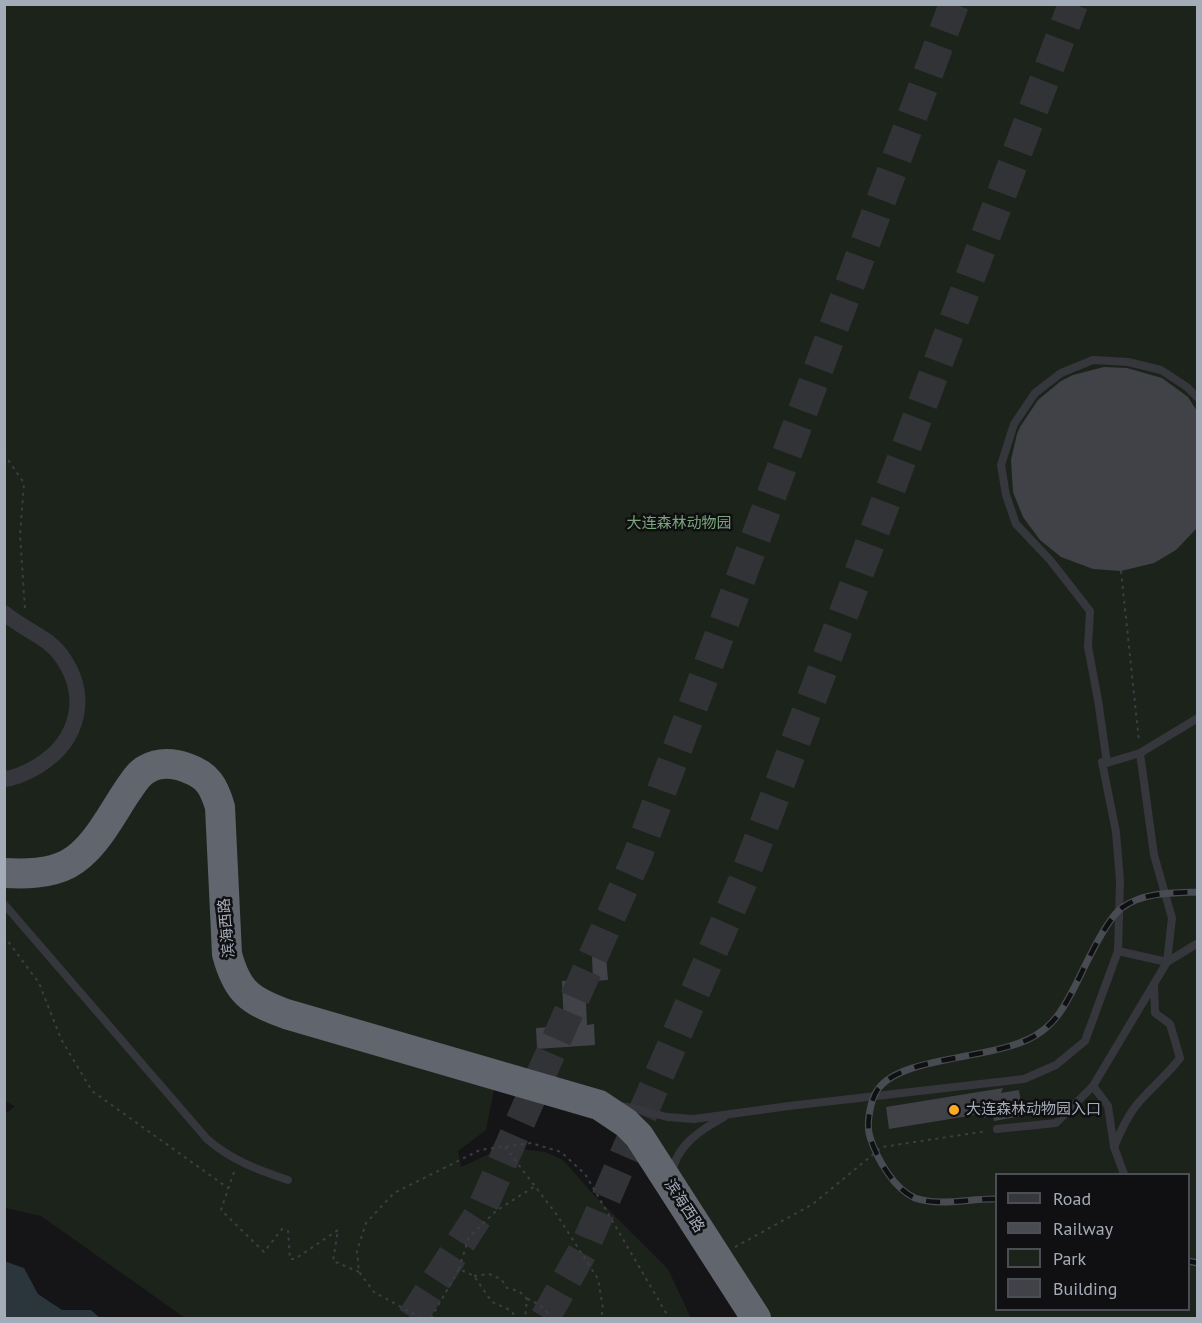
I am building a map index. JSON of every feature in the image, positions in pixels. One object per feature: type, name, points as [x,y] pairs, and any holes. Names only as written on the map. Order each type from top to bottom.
[{"type":"highway","name":"滨海西路","points":[[4,873],[36,873],[68,864],[94,840],[136,778],[146,769],[168,764],[197,771],[208,779],[220,807],[227,954],[240,988],[252,999],[286,1014],[599,1105],[626,1123],[639,1136],[756,1318]]},
{"type":"highway","name":"滨海西路","points":[[599,1105],[738,1318]]},
{"type":"street","points":[[4,613],[52,646],[68,666],[78,696],[77,713],[66,741],[55,753],[26,773],[4,779]]},
{"type":"lane","points":[[1197,398],[1187,387],[1161,370],[1128,362],[1093,360],[1061,373],[1035,393],[1014,424],[1002,465],[1006,495],[1016,524],[1050,560],[1090,611],[1088,647],[1107,763],[1140,753],[1197,718]]},
{"type":"lane","points":[[997,1129],[1056,1123],[1093,1086],[1167,962],[1172,918],[1154,855],[1140,753]]},
{"type":"lane","points":[[599,1105],[633,1108],[685,1119],[1024,1079],[1056,1065],[1084,1041],[1118,951],[1120,881],[1116,832],[1102,762]]},
{"type":"lane","points":[[4,904],[207,1139],[221,1152],[238,1161],[288,1180]]},
{"type":"lane","points":[[1118,951],[1167,962],[1197,943]]},
{"type":"lane","points":[[1114,1147],[1125,1122],[1140,1101],[1180,1059],[1170,1024],[1155,1013],[1154,984]]},
{"type":"lane","points":[[1093,1086],[1108,1106],[1114,1147],[1124,1173]]},
{"type":"lane","points":[[671,1186],[672,1169],[678,1155],[689,1141],[727,1115]]},
{"type":"path","points":[[4,454],[24,483],[20,535],[26,629]]},
{"type":"path","points":[[1121,571],[1140,753]]},
{"type":"path","points":[[4,936],[39,983],[61,1039],[92,1091],[228,1188]]},
{"type":"path","points":[[717,1257],[813,1203],[882,1147],[997,1129]]},
{"type":"path","points":[[359,1272],[357,1251],[366,1223],[394,1193],[480,1150],[531,1143],[561,1152],[585,1174],[669,1318]]},
{"type":"path","points":[[505,1146],[557,1215],[598,1280],[603,1308],[601,1318]]},
{"type":"path","points":[[238,1161],[222,1210],[264,1252],[282,1229],[288,1231],[290,1259],[295,1259],[338,1230],[333,1261],[359,1272],[374,1292],[421,1318]]},
{"type":"path","points":[[431,1318],[459,1269],[470,1238],[496,1211],[535,1186]]},
{"type":"path","points":[[459,1269],[474,1275],[489,1274],[501,1279],[507,1288],[519,1291],[527,1299],[538,1302],[550,1318]]},
{"type":"path","points":[[474,1275],[492,1302],[510,1310],[517,1318]]},
{"type":"path","points":[[525,1318],[527,1299]]},
{"type":"green space","name":"大连森林动物园","points":[[5,5],[1197,5],[1197,1318],[761,1318],[582,1092],[499,1065],[486,1130],[458,1151],[461,1167],[493,1152],[521,1149],[545,1152],[563,1160],[593,1194],[668,1269],[691,1318],[185,1318],[41,1216],[5,1208],[4,1111],[8,1112],[15,1106],[4,1101]]},
{"type":"shaded area","points":[[4,1261],[24,1268],[38,1294],[62,1310],[91,1310],[100,1318],[5,1318]]},
{"type":"building","points":[[1104,367],[1127,368],[1162,378],[1188,397],[1197,411],[1197,528],[1176,550],[1154,563],[1121,571],[1093,569],[1061,557],[1040,540],[1023,517],[1013,492],[1011,460],[1017,434],[1038,400],[1061,381],[1073,375]]},
{"type":"building","points":[[592,957],[606,957],[608,980],[593,981]]},
{"type":"building","points":[[585,980],[587,1025],[594,1024],[595,1045],[537,1049],[536,1028],[564,1026],[562,981]]},
{"type":"building","name":"大连森林动物园入口","points":[[1003,1088],[1001,1093],[1019,1090],[1023,1116],[994,1121],[993,1116],[982,1118],[981,1114],[889,1129],[886,1107]]},
{"type":"tunnel","points":[[412,1318],[480,1213],[637,857],[954,4]]},
{"type":"tunnel","points":[[545,1318],[584,1249],[743,881],[1073,4]]},
{"type":"railway","points":[[995,1199],[925,1201],[907,1194],[900,1188],[882,1164],[869,1132],[871,1106],[878,1089],[891,1077],[910,1069],[1005,1048],[1025,1041],[1042,1031],[1057,1017],[1064,1006],[1096,944],[1116,913],[1140,898],[1169,893],[1198,892]]},
{"type":"railway","points":[[1190,1261],[1198,1263]]},
{"type":"place","name":"大连森林动物园入口","points":[[954,1110]]}]
